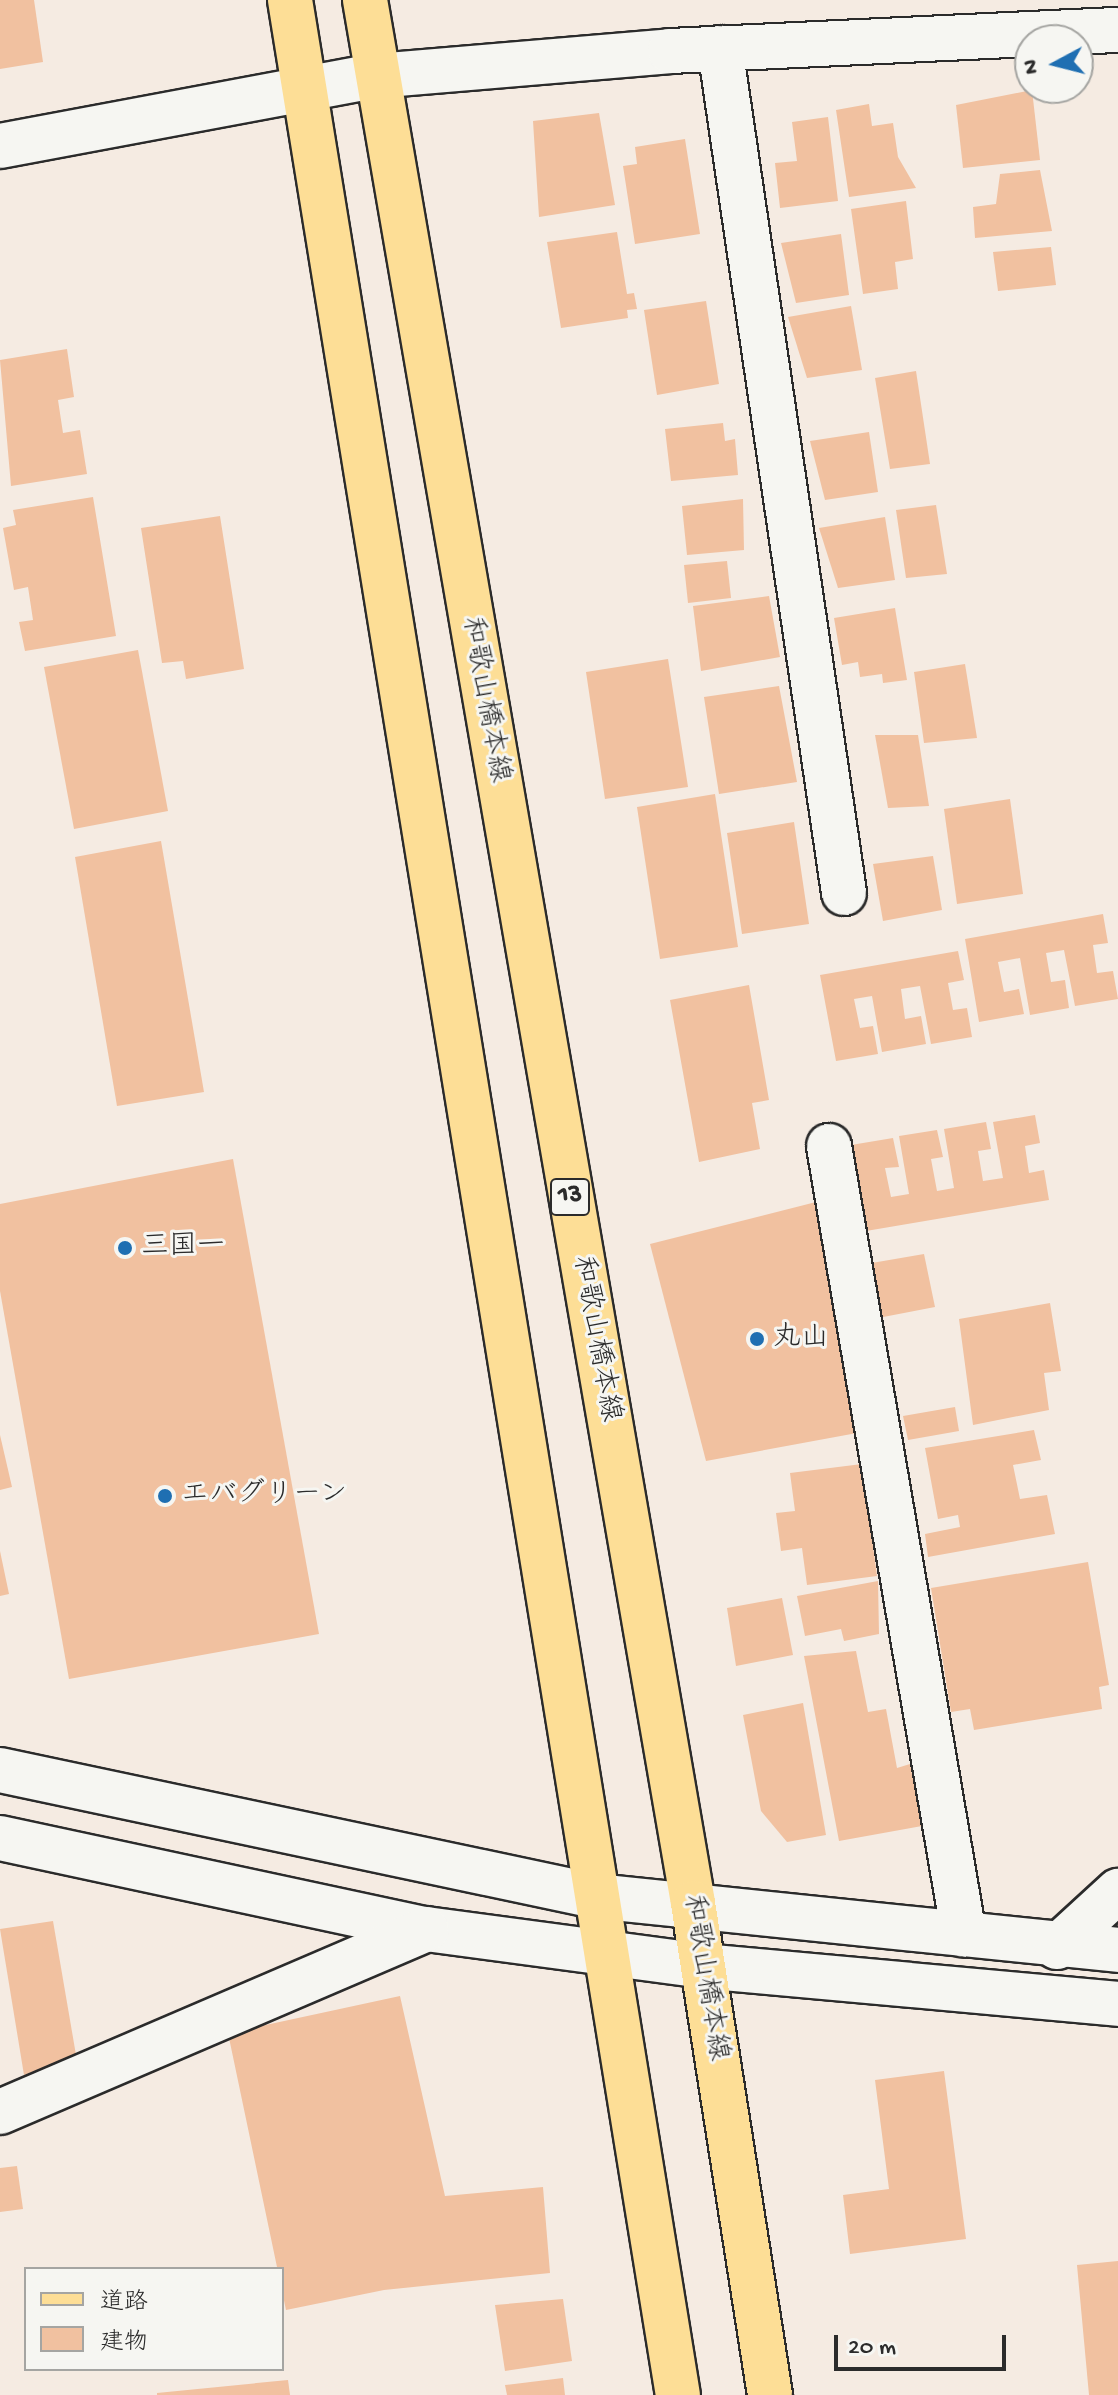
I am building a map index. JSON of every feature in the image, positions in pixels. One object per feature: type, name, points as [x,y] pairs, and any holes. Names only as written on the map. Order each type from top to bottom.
[{"type":"main road","points":[[290,0],[678,2395]]},
{"type":"main road","name":"和歌山橋本線","points":[[365,0],[375,76],[693,1903],[770,2395]]},
{"type":"street","points":[[0,146],[303,92],[375,76],[720,48],[1118,30]]},
{"type":"street","points":[[720,48],[844,893]]},
{"type":"street","points":[[829,1146],[964,1935]]},
{"type":"street","points":[[0,1770],[595,1896],[693,1903],[1057,1947],[1118,1950]]},
{"type":"street","points":[[0,1838],[426,1929],[702,1966],[1118,2004]]},
{"type":"street","points":[[1057,1947],[1118,1891]]},
{"type":"street","points":[[0,2112],[426,1929]]},
{"type":"building","points":[[0,0],[34,0],[43,62],[0,69]]},
{"type":"building","points":[[1014,94],[1014,104],[1034,104],[1040,160],[963,168],[956,105]]},
{"type":"building","points":[[869,104],[872,126],[893,123],[898,157],[916,188],[849,197],[836,110]]},
{"type":"building","points":[[599,113],[615,205],[539,217],[533,121]]},
{"type":"building","points":[[828,117],[838,201],[780,208],[775,163],[797,161],[792,122]]},
{"type":"building","points":[[685,139],[700,234],[635,244],[623,166],[637,164],[635,147]]},
{"type":"building","points":[[1040,170],[1052,231],[975,238],[973,207],[996,204],[1000,174]]},
{"type":"building","points":[[906,201],[913,259],[895,262],[898,289],[863,294],[851,209]]},
{"type":"building","points":[[617,232],[627,294],[634,293],[637,309],[627,310],[628,318],[561,328],[547,242]]},
{"type":"building","points":[[841,234],[849,295],[796,303],[781,243]]},
{"type":"building","points":[[1051,247],[1056,285],[998,291],[993,252]]},
{"type":"building","points":[[706,301],[719,384],[657,395],[644,310]]},
{"type":"building","points":[[851,306],[862,370],[807,378],[788,317]]},
{"type":"building","points":[[67,349],[74,397],[58,400],[63,433],[80,430],[87,474],[11,486],[0,360]]},
{"type":"building","points":[[916,371],[930,464],[890,469],[875,378]]},
{"type":"building","points":[[723,423],[725,441],[735,439],[738,475],[671,481],[665,429]]},
{"type":"building","points":[[869,432],[878,492],[825,500],[810,441]]},
{"type":"building","points":[[93,497],[116,636],[25,651],[19,622],[33,620],[28,587],[14,590],[3,528],[16,525],[13,510]]},
{"type":"building","points":[[743,499],[744,550],[687,555],[682,506]]},
{"type":"building","points":[[936,505],[947,574],[906,578],[896,510]]},
{"type":"building","points":[[220,516],[244,669],[186,679],[183,661],[162,663],[141,528]]},
{"type":"building","points":[[885,517],[895,580],[838,588],[819,528]]},
{"type":"building","points":[[727,561],[731,598],[688,603],[684,565]]},
{"type":"building","points":[[769,596],[780,657],[701,671],[693,606]]},
{"type":"building","points":[[895,608],[907,680],[883,683],[882,674],[860,677],[858,662],[842,665],[834,618]]},
{"type":"building","points":[[138,650],[168,811],[74,829],[44,667]]},
{"type":"building","points":[[668,659],[688,787],[605,799],[586,672]]},
{"type":"building","points":[[965,664],[977,738],[924,743],[914,672]]},
{"type":"building","points":[[779,686],[797,782],[719,794],[704,697]]},
{"type":"building","points":[[875,735],[918,735],[929,806],[888,808]]},
{"type":"building","points":[[715,794],[738,947],[660,959],[637,807]]},
{"type":"building","points":[[1010,799],[1023,894],[957,904],[944,809]]},
{"type":"building","points":[[794,822],[809,924],[742,934],[727,833]]},
{"type":"building","points":[[161,841],[204,1092],[117,1106],[75,857]]},
{"type":"building","points":[[933,856],[942,910],[883,921],[873,864]]},
{"type":"building","points":[[1103,914],[1108,943],[1093,945],[1097,973],[1113,971],[1118,999],[1075,1006],[1064,950],[1046,953],[1051,982],[1065,980],[1069,1008],[1030,1015],[1020,958],[998,962],[1004,992],[1019,989],[1024,1014],[979,1022],[965,939]]},
{"type":"building","points":[[958,951],[964,980],[948,983],[953,1010],[967,1008],[972,1037],[931,1044],[920,986],[901,989],[905,1019],[921,1016],[926,1044],[882,1052],[872,996],[854,999],[860,1028],[873,1026],[878,1054],[836,1061],[820,975]]},
{"type":"building","points":[[749,985],[769,1100],[752,1103],[760,1149],[699,1162],[670,1000]]},
{"type":"building","points":[[1035,1115],[1040,1143],[1025,1146],[1029,1173],[1044,1170],[1049,1200],[866,1231],[851,1145],[893,1138],[899,1167],[885,1168],[891,1197],[909,1194],[899,1136],[937,1130],[943,1157],[931,1159],[937,1191],[954,1188],[944,1129],[986,1122],[991,1149],[978,1151],[983,1181],[1003,1178],[993,1122]]},
{"type":"building","name":"エバグリーン","points":[[233,1159],[319,1634],[69,1679],[0,1291],[0,1204]]},
{"type":"building","name":"丸山","points":[[816,1202],[857,1433],[706,1461],[650,1244]]},
{"type":"building","points":[[924,1254],[935,1307],[878,1318],[866,1264]]},
{"type":"building","points":[[1050,1303],[1061,1371],[1044,1373],[1049,1410],[973,1425],[959,1319]]},
{"type":"building","points":[[955,1407],[959,1431],[908,1440],[903,1416]]},
{"type":"building","points":[[1034,1430],[1041,1460],[1013,1465],[1020,1499],[1047,1495],[1055,1534],[928,1557],[925,1534],[960,1527],[958,1515],[938,1519],[925,1448]]},
{"type":"building","points":[[0,1435],[12,1487],[0,1490]]},
{"type":"building","points":[[862,1464],[877,1576],[807,1585],[802,1548],[781,1551],[776,1513],[795,1511],[790,1473]]},
{"type":"building","points":[[0,1551],[9,1594],[0,1596]]},
{"type":"building","points":[[1088,1562],[1109,1685],[1099,1687],[1102,1709],[974,1730],[970,1709],[951,1712],[931,1588]]},
{"type":"building","points":[[878,1581],[879,1634],[844,1641],[841,1629],[805,1636],[797,1596]]},
{"type":"building","points":[[782,1598],[793,1655],[736,1666],[727,1608]]},
{"type":"building","points":[[856,1651],[868,1712],[886,1709],[897,1768],[910,1764],[922,1826],[839,1841],[804,1656]]},
{"type":"building","points":[[803,1703],[826,1835],[787,1842],[761,1811],[743,1715]]},
{"type":"building","points":[[53,1921],[76,2055],[24,2075],[0,1929]]},
{"type":"building","points":[[400,1996],[445,2196],[543,2187],[550,2273],[384,2290],[286,2310],[284,2267],[277,2267],[228,2033]]},
{"type":"building","points":[[944,2071],[966,2239],[850,2254],[843,2195],[889,2189],[875,2080]]},
{"type":"building","points":[[17,2166],[23,2209],[0,2212],[0,2168]]},
{"type":"building","points":[[1118,2261],[1118,2395],[1089,2395],[1077,2265]]},
{"type":"building","points":[[563,2299],[572,2361],[505,2371],[495,2305]]},
{"type":"building","points":[[563,2378],[565,2395],[507,2395],[505,2385]]},
{"type":"building","points":[[288,2380],[290,2395],[157,2395],[157,2393]]},
{"type":"place","name":"三国一","points":[[125,1248]]},
{"type":"place","name":"丸山","points":[[757,1339]]},
{"type":"place","name":"エバグリーン","points":[[165,1496]]}]
